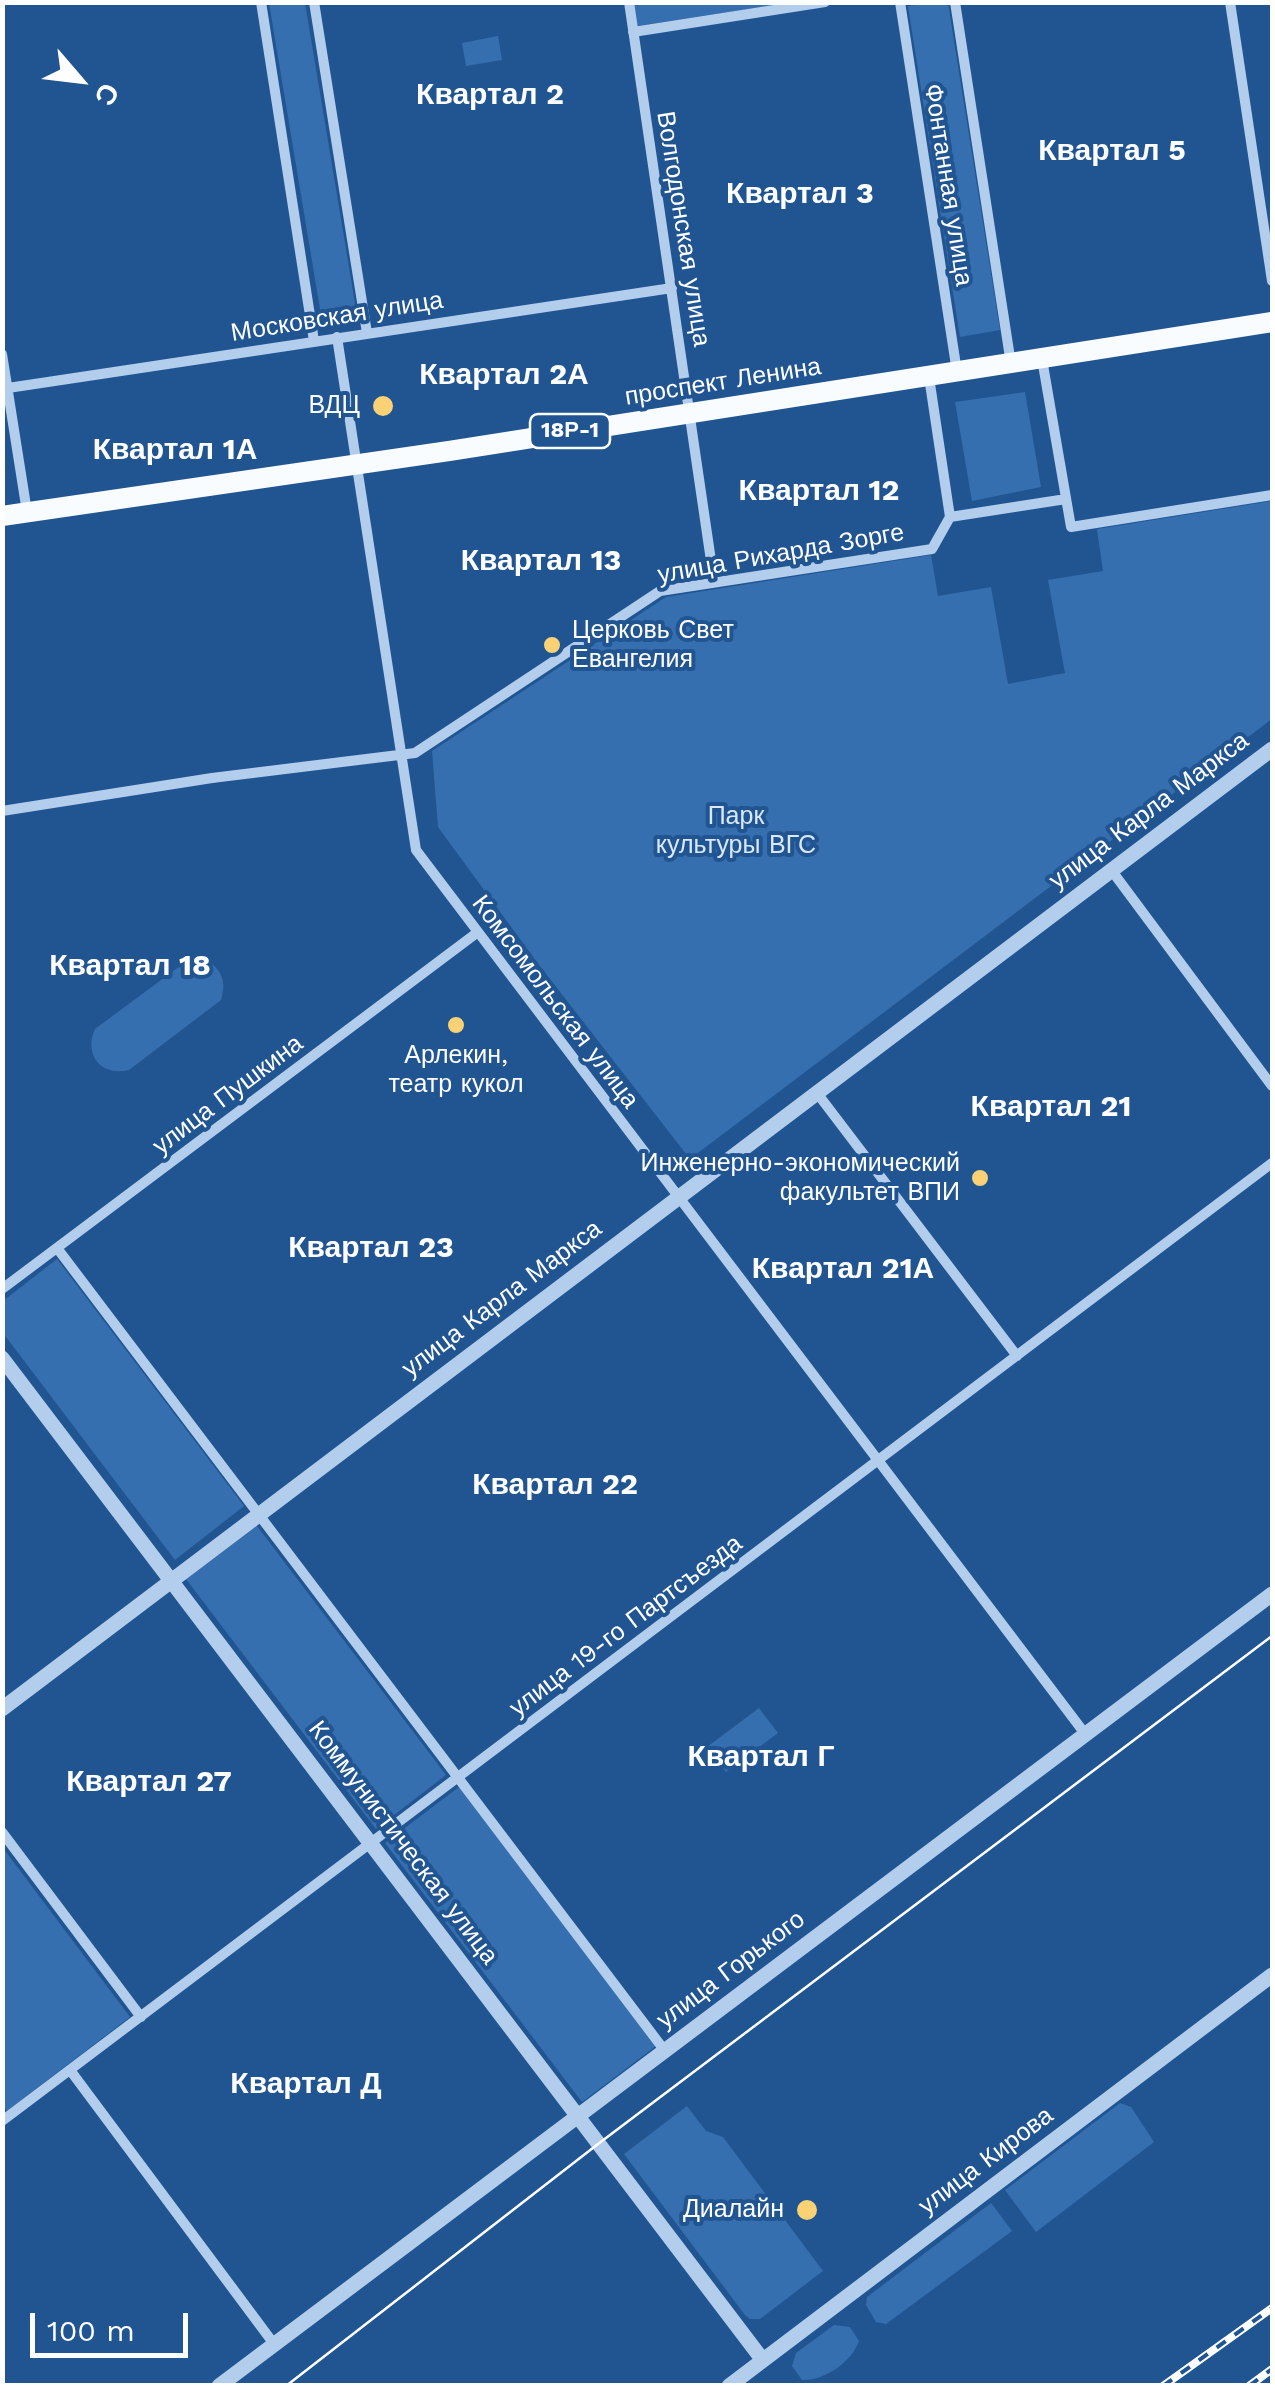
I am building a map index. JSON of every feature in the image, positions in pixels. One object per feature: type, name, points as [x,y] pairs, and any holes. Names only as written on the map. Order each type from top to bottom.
[{"type":"main road","name":"проспект Ленина","points":[[2,516],[1011,365],[1272,322]]},
{"type":"street","points":[[261,2],[314,340]]},
{"type":"street","points":[[314,2],[366,333]]},
{"type":"street","name":"Волгодонская улица","points":[[628,2],[714,581]]},
{"type":"street","points":[[633,32],[825,2]]},
{"type":"street","name":"Фонтанная улица","points":[[900,2],[957,373]]},
{"type":"street","name":"Фонтанная улица","points":[[955,2],[1011,365]]},
{"type":"street","points":[[1230,2],[1272,281]]},
{"type":"street","name":"Московская улица","points":[[8,388],[672,288]]},
{"type":"street","name":"Комсомольская улица","points":[[337,337],[416,850],[1086,1734]]},
{"type":"street","points":[[2,354],[27,512]]},
{"type":"street","points":[[1042,359],[1071,527],[1272,495]]},
{"type":"street","points":[[929,377],[950,517],[1066,499]]},
{"type":"street","name":"улица Рихарда Зорге","points":[[2,811],[212,778],[415,754],[660,590],[932,549],[950,517]]},
{"type":"street","name":"улица Карла Маркса","points":[[2,1709],[1272,749]]},
{"type":"street","points":[[1112,871],[1272,1086]]},
{"type":"street","name":"улица Пушкина","points":[[2,1289],[478,932]]},
{"type":"street","points":[[817,1093],[1017,1356]]},
{"type":"street","name":"улица 19-го Партсъезда","points":[[3,2119],[1272,1162]]},
{"type":"street","points":[[57,1248],[665,2051]]},
{"type":"street","name":"Коммунистическая улица","points":[[2,1358],[762,2359]]},
{"type":"street","name":"улица Горького","points":[[219,2386],[1272,1594]]},
{"type":"street","points":[[2,1832],[141,2016]]},
{"type":"street","name":"улица Кирова","points":[[729,2386],[1272,1975]]},
{"type":"street","points":[[70,2070],[274,2344]]},
{"type":"green space","points":[[633,2],[788,3],[637,26]]},
{"type":"green space","points":[[269,3],[305,3],[358,321],[323,327]]},
{"type":"green space","points":[[948,3],[1000,330],[960,337],[908,6]]},
{"type":"green space","points":[[498,36],[502,60],[466,66],[462,43]]},
{"type":"green space","points":[[1025,392],[1041,487],[972,501],[955,402]]},
{"type":"green space","name":"Парк культуры ВГС","points":[[1272,501],[1272,719],[690,1159],[438,827],[432,751],[666,597],[931,555],[938,596],[991,587],[1008,684],[1065,673],[1048,580],[1103,571],[1097,529]]},
{"type":"green space","points":[[198,958],[220,973],[221,1000],[129,1070],[111,1070],[97,1062],[91,1047],[95,1029],[188,960]]},
{"type":"green space","points":[[57,1259],[244,1506],[175,1560],[3,1333],[3,1301]]},
{"type":"green space","points":[[257,1526],[446,1775],[376,1829],[186,1579]]},
{"type":"green space","points":[[759,1708],[778,1733],[726,1772],[707,1747]]},
{"type":"green space","points":[[459,1787],[656,2046],[582,2102],[385,1843]]},
{"type":"green space","points":[[3,1848],[130,2017],[7,2111],[2,2105]]},
{"type":"green space","points":[[1120,2103],[1131,2107],[1154,2142],[1036,2232],[1005,2190]]},
{"type":"green space","points":[[687,2106],[706,2131],[723,2137],[823,2271],[760,2319],[745,2315],[624,2154]]},
{"type":"green space","points":[[991,2203],[1012,2231],[886,2324],[876,2322],[866,2305],[867,2297]]},
{"type":"green space","points":[[834,2325],[850,2327],[859,2341],[855,2349],[828,2374],[802,2380],[792,2366],[796,2353]]},
{"type":"tram line","points":[[286,2386],[598,2144],[1272,1636]]},
{"type":"railway","points":[[1163,2386],[1272,2308]]},
{"type":"railway","points":[[1249,2386],[1272,2369]]},
{"type":"place","name":"ВДЦ","points":[[383,406]]},
{"type":"place","name":"Церковь Свет Евангелия","points":[[552,645]]},
{"type":"place","name":"Арлекин, театр кукол","points":[[456,1025]]},
{"type":"place","name":"Инженерно-экономический факультет ВПИ","points":[[980,1178]]},
{"type":"place","name":"Диалайн","points":[[807,2210]]},
{"type":"district","name":"Квартал 2","points":[[490,95]]},
{"type":"district","name":"Квартал 5","points":[[1112,151]]},
{"type":"district","name":"Квартал 3","points":[[800,194]]},
{"type":"district","name":"Квартал 2А","points":[[504,375]]},
{"type":"district","name":"Квартал 1А","points":[[175,450]]},
{"type":"district","name":"Квартал 12","points":[[819,491]]},
{"type":"district","name":"Квартал 13","points":[[541,561]]},
{"type":"district","name":"Квартал 18","points":[[130,966]]},
{"type":"district","name":"Квартал 21","points":[[1051,1107]]},
{"type":"district","name":"Квартал 23","points":[[371,1248]]},
{"type":"district","name":"Квартал 21А","points":[[843,1269]]},
{"type":"district","name":"Квартал 22","points":[[555,1485]]},
{"type":"district","name":"Квартал Г","points":[[761,1757]]},
{"type":"district","name":"Квартал 27","points":[[149,1782]]},
{"type":"district","name":"Квартал Д","points":[[306,2084]]}]
